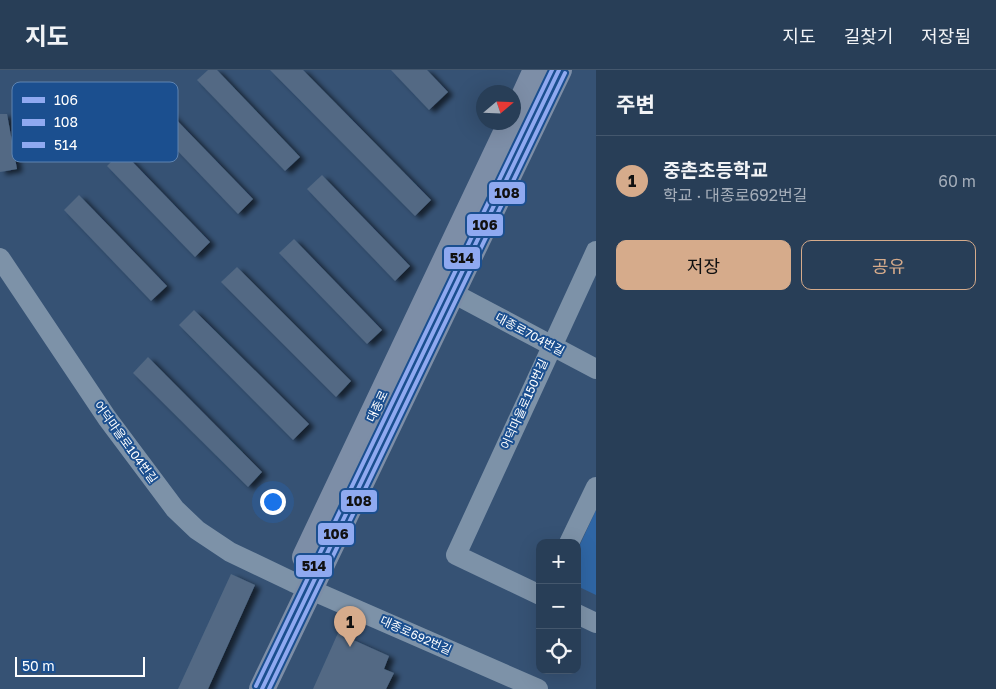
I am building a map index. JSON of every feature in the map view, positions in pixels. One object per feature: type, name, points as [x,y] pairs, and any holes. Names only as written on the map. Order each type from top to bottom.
[{"type":"main road","points":[[520,85],[526,70]]},
{"type":"main road","points":[[521,103],[536,70]]},
{"type":"main road","name":"대종로","points":[[262,689],[302,585],[412,354],[559,70]]},
{"type":"main road","points":[[500,130],[467,207],[416,316],[412,354],[428,364],[464,299],[574,70]]},
{"type":"main road","name":"대종로","points":[[412,354],[508,130]]},
{"type":"main road","name":"대종로","points":[[242,689],[302,585]]},
{"type":"street","name":"어덕마을로150번길","points":[[536,593],[456,555],[551,344],[595,253]]},
{"type":"street","name":"어덕마을로104번길","points":[[0,258],[107,418],[175,509],[197,530],[230,552],[302,585]]},
{"type":"street","name":"대종로704번길","points":[[464,299],[596,369]]},
{"type":"street","points":[[571,539],[596,487]]},
{"type":"street","name":"대종로692번길","points":[[302,585],[538,689]]},
{"type":"street","points":[[581,616],[596,623]]},
{"type":"shaded area","points":[[596,510],[596,595],[581,588],[581,542]]},
{"type":"building","points":[[208,70],[217,70],[300,157],[285,171],[197,80]]},
{"type":"building","points":[[270,70],[303,70],[431,200],[415,216]]},
{"type":"building","points":[[391,70],[427,70],[448,92],[429,110]]},
{"type":"building","points":[[0,114],[7,114],[12,142],[12,162],[16,162],[17,169],[0,172]]},
{"type":"building","points":[[178,121],[253,199],[238,214],[178,151]]},
{"type":"building","points":[[111,162],[133,162],[210,242],[195,257],[107,166]]},
{"type":"building","points":[[322,175],[410,266],[395,281],[307,189]]},
{"type":"building","points":[[79,195],[167,286],[151,301],[64,210]]},
{"type":"building","points":[[294,239],[382,330],[367,344],[279,253]]},
{"type":"building","points":[[237,267],[351,381],[336,397],[221,282]]},
{"type":"building","points":[[194,310],[309,424],[293,440],[179,325]]},
{"type":"building","points":[[148,357],[262,472],[248,487],[133,373]]},
{"type":"building","points":[[231,574],[255,585],[208,689],[178,689]]},
{"type":"building","points":[[338,633],[389,656],[384,669],[394,673],[386,689],[313,689]]},
{"type":"transit line","name":"514","points":[[256,686],[552,70]]},
{"type":"transit line","name":"106","points":[[262,689],[559,70]]},
{"type":"transit line","name":"108","points":[[269,689],[565,73]]},
{"type":"place","name":"중촌초등학교","points":[[350,647]]}]
